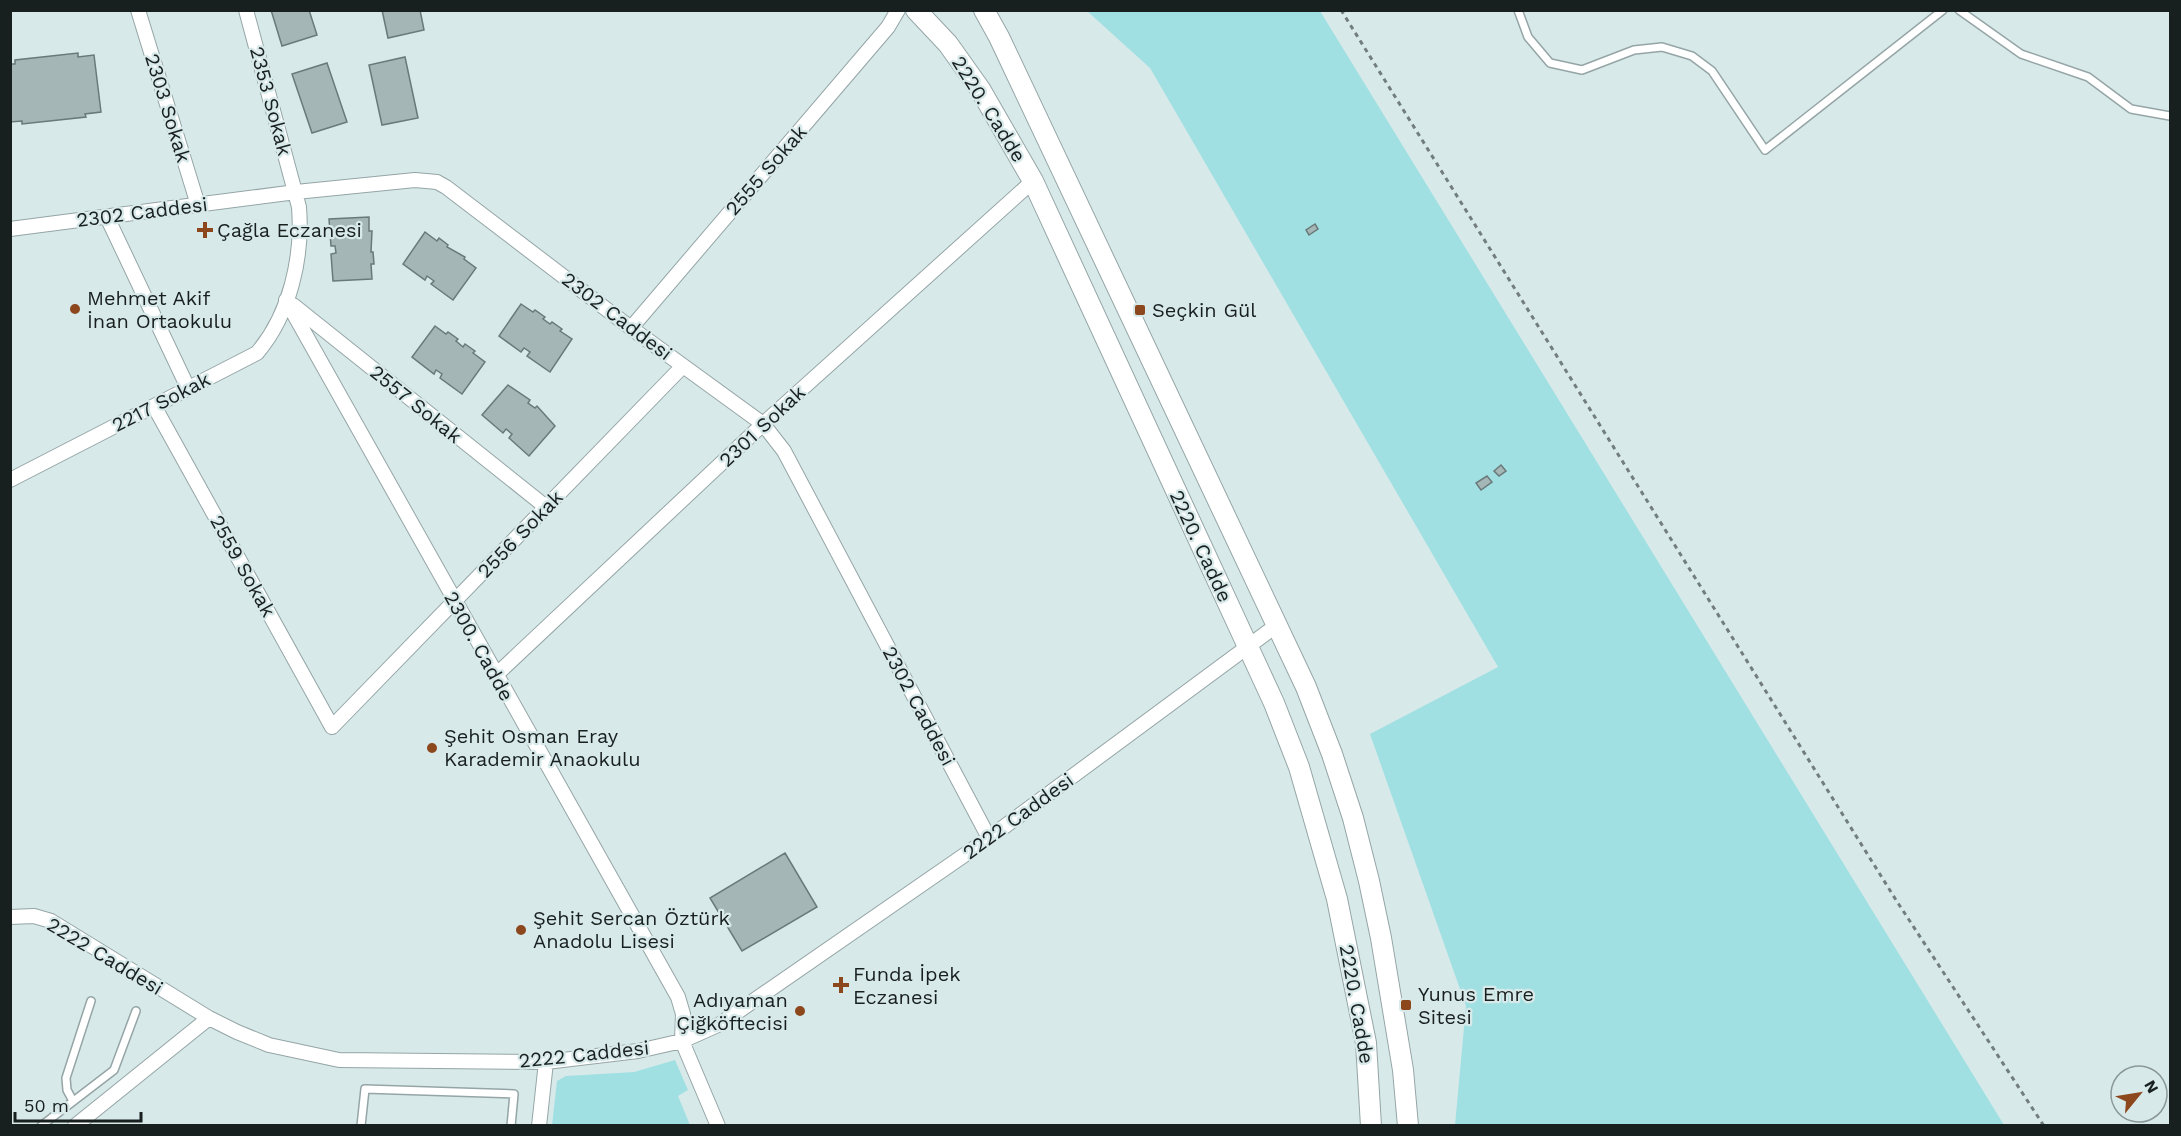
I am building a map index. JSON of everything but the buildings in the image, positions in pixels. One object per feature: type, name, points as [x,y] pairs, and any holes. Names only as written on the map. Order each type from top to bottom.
[{"type":"street","name":"2303 Sokak","points":[[138,10],[198,205]]},
{"type":"street","name":"2353 Sokak","points":[[246,10],[296,192],[300,223],[299,242],[286,300]]},
{"type":"street","name":"2555 Sokak","points":[[631,328],[880,36],[898,10]]},
{"type":"street","name":"2220. Cadde","points":[[916,10],[948,44],[980,89],[1033,181],[1274,703],[1299,767],[1337,899],[1366,1043],[1371,1125]]},
{"type":"street","name":"2220. Cadde","points":[[984,10],[999,37],[1277,625],[1332,754],[1353,818],[1381,938],[1403,1070],[1408,1125]]},
{"type":"street","name":"2302 Caddesi","points":[[10,229],[296,192],[415,180],[437,182],[763,424],[784,452],[989,838]]},
{"type":"street","name":"2301 Sokak","points":[[496,675],[763,424],[1033,181]]},
{"type":"street","points":[[107,217],[188,388]]},
{"type":"street","name":"2217 Sokak","points":[[10,480],[256,353],[270,337],[286,300]]},
{"type":"street","name":"2557 Sokak","points":[[286,300],[546,507]]},
{"type":"street","name":"2300. Cadde","points":[[286,300],[678,997],[683,1014],[682,1041],[718,1125]]},
{"type":"street","name":"2556 Sokak","points":[[332,727],[683,366]]},
{"type":"street","name":"2559 Sokak","points":[[154,406],[332,727]]},
{"type":"street","name":"2222 Caddesi","points":[[10,917],[34,916],[51,921],[209,1018],[269,1045],[339,1060],[546,1062],[638,1051],[682,1041],[720,1024],[989,838],[1277,625]]},
{"type":"street","points":[[75,1125],[209,1018]]},
{"type":"street","points":[[539,1125],[546,1062]]},
{"type":"lane","points":[[1518,10],[1528,37],[1550,63],[1582,70],[1634,50],[1662,47],[1692,56],[1712,71],[1765,150],[1942,10]]},
{"type":"lane","points":[[1959,10],[2021,54],[2088,77],[2131,110],[2170,116]]},
{"type":"lane","points":[[73,1101],[67,1090],[66,1078],[91,1001]]},
{"type":"lane","points":[[41,1125],[114,1070],[136,1011]]},
{"type":"lane","points":[[362,1125],[366,1089],[514,1094],[511,1125]]},
{"type":"path","points":[[1341,10],[1890,890],[2044,1125]]},
{"type":"shaded area","points":[[1087,11],[1320,11],[2004,1125],[1455,1125],[1466,1006],[1370,734],[1498,667],[1150,68]]},
{"type":"shaded area","points":[[675,1060],[688,1090],[678,1096],[690,1125],[552,1125],[557,1081],[566,1076],[634,1072]]},
{"type":"place","name":"Çağla Eczanesi","points":[[205,230]]},
{"type":"place","name":"Mehmet Akif İnan Ortaokulu","points":[[75,309]]},
{"type":"place","name":"Seçkin Gül","points":[[1140,310]]},
{"type":"place","name":"Şehit Osman Eray Karademir Anaokulu","points":[[432,748]]},
{"type":"place","name":"Şehit Sercan Öztürk Anadolu Lisesi","points":[[521,930]]},
{"type":"place","name":"Funda İpek Eczanesi","points":[[841,985]]},
{"type":"place","name":"Yunus Emre Sitesi","points":[[1406,1005]]},
{"type":"place","name":"Adıyaman Çiğköftecisi","points":[[800,1011]]}]
